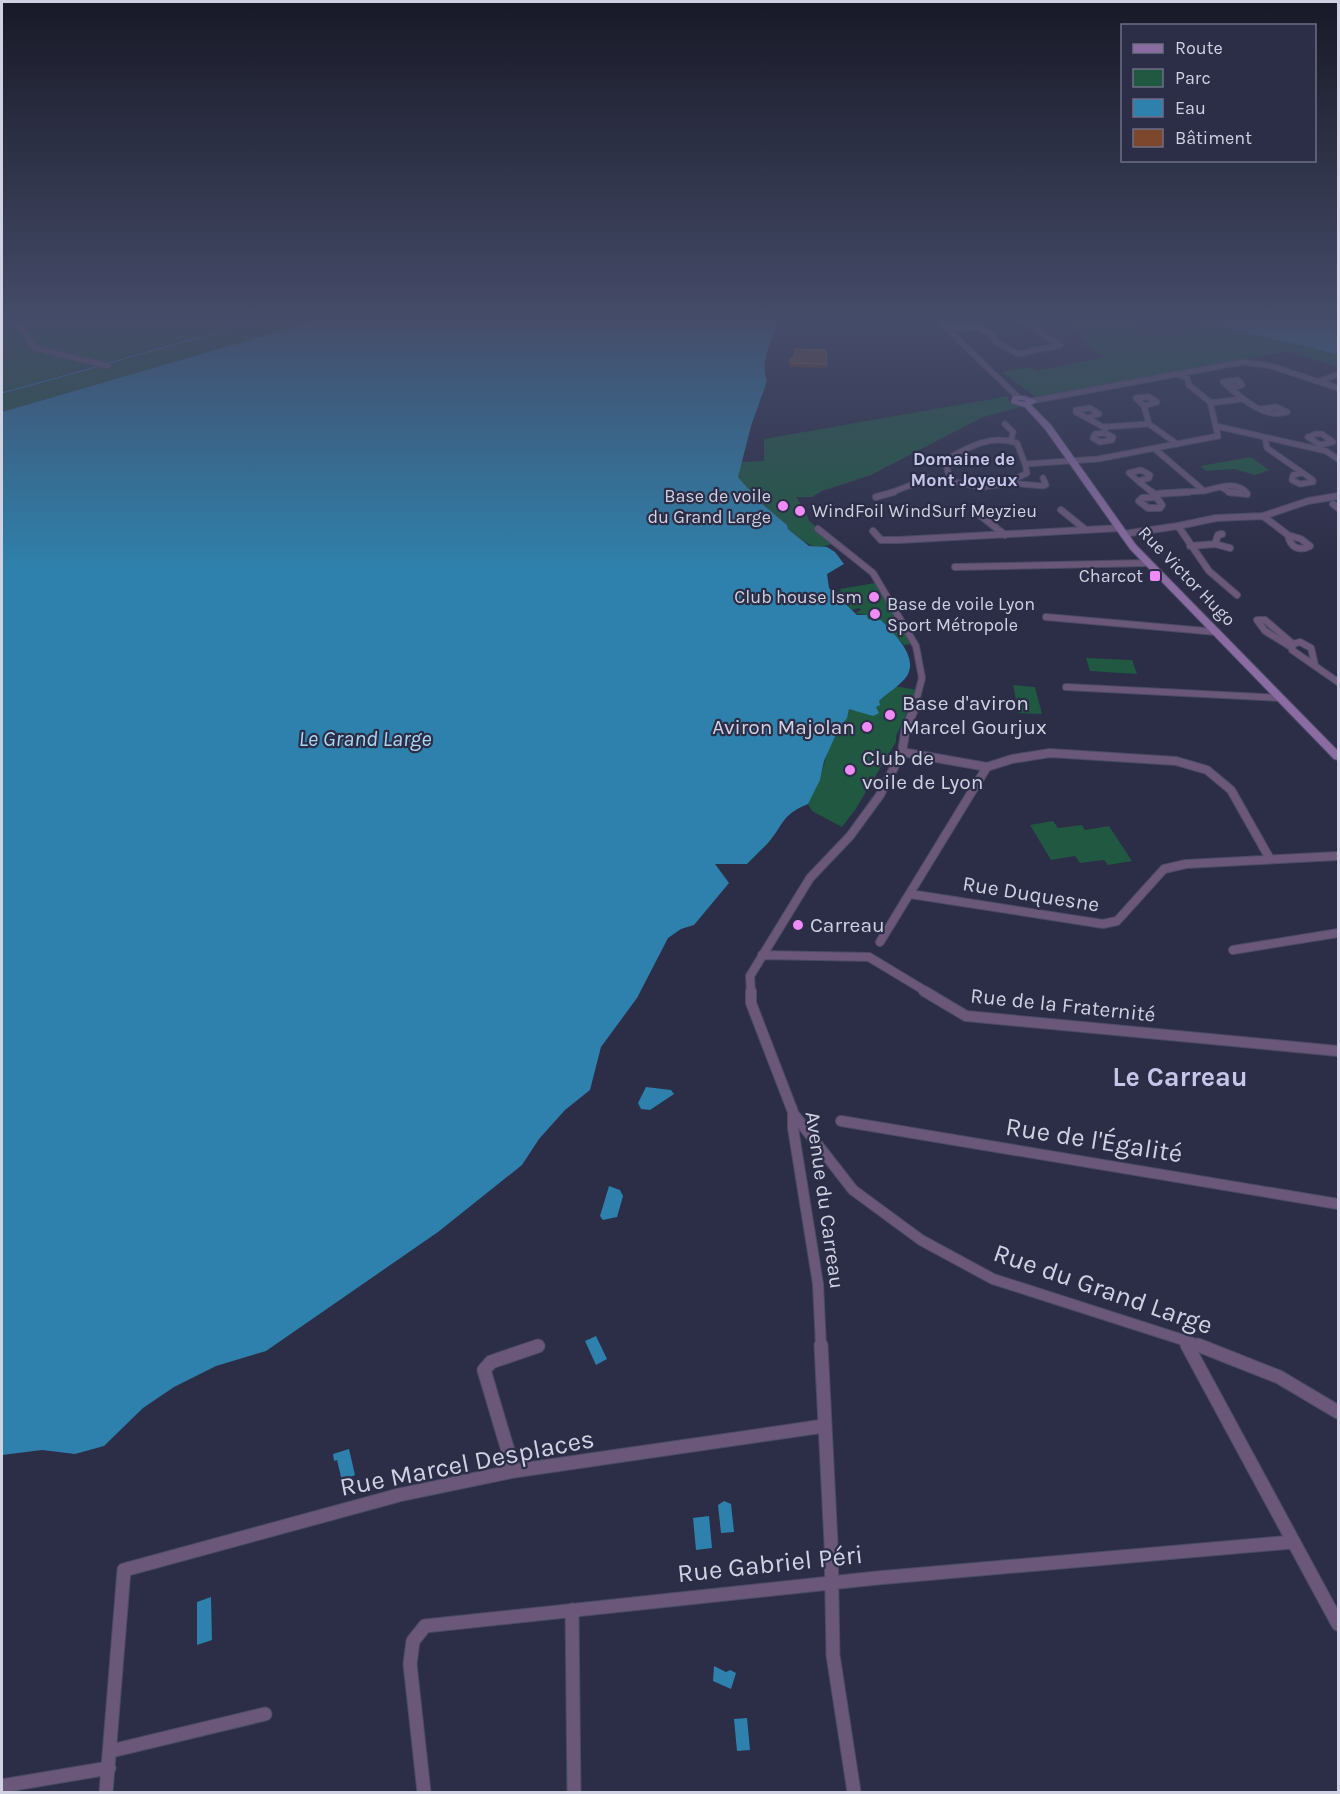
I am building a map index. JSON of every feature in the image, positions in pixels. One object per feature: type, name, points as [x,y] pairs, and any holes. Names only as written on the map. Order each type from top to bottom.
[{"type":"street","name":"Rue Victor Hugo","points":[[1029,403],[1121,531],[1149,564],[1337,753]]},
{"type":"street","points":[[1218,435],[1211,404],[1219,403]]},
{"type":"street","points":[[1248,403],[1261,409]]},
{"type":"street","points":[[1144,406],[1149,423],[1177,444]]},
{"type":"street","points":[[1086,418],[1105,430],[1149,423]]},
{"type":"street","points":[[1005,424],[1013,432],[1011,441]]},
{"type":"street","points":[[1216,426],[1265,438],[1320,447],[1338,459]]},
{"type":"street","points":[[1025,464],[1074,464],[1240,432]]},
{"type":"street","points":[[1265,438],[1267,448],[1302,473]]},
{"type":"street","points":[[876,497],[887,496],[925,478],[950,480],[964,486],[1005,486],[1027,473],[1017,443],[987,439],[945,460],[950,480]]},
{"type":"street","points":[[1156,450],[1204,490]]},
{"type":"street","points":[[1010,483],[1043,486],[1046,485],[1043,478]]},
{"type":"street","points":[[1138,481],[1155,496],[1221,487]]},
{"type":"street","points":[[873,531],[881,540],[899,540],[1086,530],[1121,531],[1178,526],[1216,518],[1263,516],[1308,501],[1338,496]]},
{"type":"street","points":[[1061,510],[1086,530]]},
{"type":"street","points":[[981,516],[1005,535]]},
{"type":"street","points":[[1263,516],[1288,535]]},
{"type":"street","points":[[1178,526],[1209,571],[1237,594]]},
{"type":"street","name":"Avenue du Carreau","points":[[818,529],[873,573],[916,646],[922,678],[916,706],[906,727],[902,752],[866,817],[810,878],[750,976],[751,1003],[793,1112],[793,1128],[818,1284],[831,1543],[833,1655],[854,1792]]},
{"type":"street","points":[[1215,544],[1218,535],[1222,534]]},
{"type":"street","points":[[1190,546],[1215,544],[1230,548]]},
{"type":"street","points":[[955,567],[1149,564]]},
{"type":"street","points":[[1046,617],[1217,632]]},
{"type":"street","points":[[1292,646],[1265,632],[1257,620],[1265,621],[1292,646],[1296,653],[1338,682]]},
{"type":"street","points":[[1292,646],[1300,642],[1311,648],[1315,665]]},
{"type":"street","points":[[1066,687],[1281,698]]},
{"type":"street","points":[[902,752],[987,767],[1012,759],[1050,753],[1176,761],[1207,770],[1232,790],[1270,859]]},
{"type":"street","points":[[880,942],[987,767]]},
{"type":"street","name":"Rue Duquesne","points":[[910,894],[1103,924],[1117,921],[1164,869],[1186,864],[1338,856]]},
{"type":"street","points":[[1233,950],[1338,933]]},
{"type":"street","name":"Rue de la Fraternité","points":[[762,955],[869,957],[966,1016],[1338,1051]]},
{"type":"street","name":"Rue du Grand Large","points":[[793,1112],[853,1190],[921,1240],[993,1279],[1184,1339],[1279,1377],[1338,1412]]},
{"type":"street","name":"Rue de l'Égalité","points":[[841,1121],[1338,1204]]},
{"type":"street","points":[[1184,1339],[1338,1624]]},
{"type":"street","points":[[514,1471],[484,1370],[491,1362],[538,1346]]},
{"type":"street","name":"Rue Marcel Desplaces","points":[[111,1751],[124,1570],[399,1495],[514,1471],[824,1426]]},
{"type":"street","name":"Rue Gabriel Péri","points":[[424,1792],[410,1664],[413,1641],[425,1626],[469,1618],[572,1610],[830,1581],[1292,1542]]},
{"type":"street","points":[[572,1610],[574,1792]]},
{"type":"street","points":[[106,1792],[111,1751],[265,1714]]},
{"type":"street","points":[[2,1786],[109,1768]]},
{"type":"green space","points":[[2,403],[34,403],[2,412]]},
{"type":"green space","points":[[971,403],[1011,403],[1021,407],[983,417],[871,475],[822,491],[812,497],[796,497],[809,521],[834,542],[821,547],[799,538],[788,529],[787,525],[760,502],[738,477],[741,462],[764,461],[764,439]]},
{"type":"green space","points":[[1251,457],[1269,470],[1255,475],[1235,469],[1206,471],[1200,466]]},
{"type":"green space","name":"Base de voile Lyon Sport Métropole","points":[[875,583],[911,644],[904,645],[881,620],[868,619],[867,615],[855,613],[861,610],[859,608],[852,610],[832,593],[841,591],[840,589]]},
{"type":"green space","points":[[1086,658],[1132,660],[1137,674],[1090,671]]},
{"type":"green space","points":[[1013,685],[1035,687],[1042,714],[1019,713]]},
{"type":"green space","name":"Club de voile de Lyon","points":[[894,686],[917,690],[896,736],[896,742],[855,810],[842,827],[812,811],[808,804],[819,781],[830,747],[849,709],[865,712],[876,706]]},
{"type":"green space","points":[[1053,821],[1058,828],[1082,825],[1085,830],[1109,826],[1132,861],[1108,865],[1104,860],[1080,863],[1075,856],[1051,860],[1030,825]]},
{"type":"water","name":"Le Grand Large","points":[[34,403],[759,403],[738,477],[760,502],[809,546],[827,547],[835,552],[844,564],[827,574],[829,588],[857,615],[867,615],[868,619],[881,620],[903,645],[910,661],[907,676],[879,701],[880,705],[876,707],[879,713],[873,716],[849,709],[847,718],[838,730],[824,761],[820,780],[808,804],[788,816],[768,843],[747,864],[715,864],[729,883],[694,925],[681,929],[668,938],[637,998],[601,1047],[590,1090],[565,1110],[539,1139],[522,1165],[438,1232],[266,1351],[216,1366],[174,1387],[143,1408],[104,1446],[75,1454],[42,1450],[2,1455],[2,412]]},
{"type":"water","points":[[646,1087],[671,1090],[674,1094],[650,1110],[641,1109],[638,1103]]},
{"type":"water","points":[[609,1186],[620,1190],[623,1196],[617,1217],[603,1220],[600,1216]]},
{"type":"water","points":[[596,1336],[607,1359],[596,1365],[585,1341]]},
{"type":"water","points":[[349,1449],[355,1475],[342,1481],[337,1460],[334,1461],[333,1454]]},
{"type":"water","points":[[724,1501],[731,1504],[734,1532],[721,1533],[718,1505]]},
{"type":"water","points":[[709,1516],[712,1548],[696,1550],[693,1518]]},
{"type":"water","points":[[211,1597],[212,1640],[197,1645],[197,1602]]},
{"type":"water","points":[[714,1666],[726,1672],[730,1670],[736,1673],[731,1689],[713,1681]]},
{"type":"water","points":[[747,1718],[750,1750],[737,1751],[734,1719]]},
{"type":"place","name":"Base de voile du Grand Large","points":[[783,506]]},
{"type":"place","name":"WindFoil WindSurf Meyzieu","points":[[800,511]]},
{"type":"place","name":"Charcot","points":[[1155,576]]},
{"type":"place","name":"Club house lsm","points":[[874,597]]},
{"type":"place","name":"Base de voile Lyon Sport Métropole","points":[[875,614]]},
{"type":"place","name":"Base d'aviron Marcel Gourjux","points":[[890,715]]},
{"type":"place","name":"Aviron Majolan","points":[[867,727]]},
{"type":"place","name":"Club de voile de Lyon","points":[[850,770]]},
{"type":"place","name":"Carreau","points":[[798,925]]},
{"type":"district","name":"Domaine de Mont Joyeux","points":[[964,469]]},
{"type":"district","name":"Le Carreau","points":[[1180,1077]]}]
